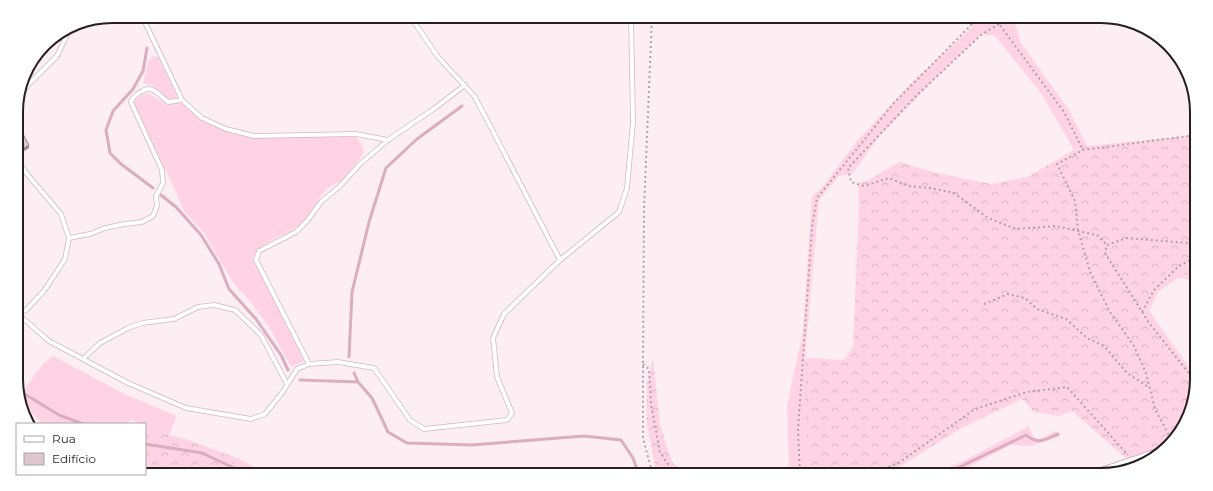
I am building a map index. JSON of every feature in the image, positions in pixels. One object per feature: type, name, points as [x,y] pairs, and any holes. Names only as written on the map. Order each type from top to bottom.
[{"type":"lane","points":[[145,23],[182,100],[202,118],[226,129],[254,136],[356,134],[388,140]]},
{"type":"lane","points":[[415,23],[438,57],[475,97],[560,260]]},
{"type":"lane","points":[[23,318],[49,341],[128,383],[186,408],[251,419],[265,414],[297,369],[309,364],[338,362],[374,368],[410,420],[424,429],[507,420],[512,414],[497,377],[493,338],[504,314],[560,260],[619,212],[628,188],[633,122],[631,23]]},
{"type":"lane","points":[[27,87],[57,56],[67,35]]},
{"type":"lane","points":[[309,364],[256,260],[259,251],[296,232],[308,221],[321,202],[340,186],[360,164],[388,140],[435,108],[465,85]]},
{"type":"lane","points":[[70,238],[90,234],[104,228],[142,222],[153,216],[157,206],[156,196],[163,183],[162,170],[131,102],[133,97],[145,88],[151,88],[168,102],[182,100]]},
{"type":"lane","points":[[23,170],[61,214],[70,238],[64,259],[44,291],[23,312]]},
{"type":"lane","points":[[83,359],[100,343],[128,328],[142,323],[174,319],[198,307],[214,305],[235,310],[261,335],[287,384]]},
{"type":"path","points":[[651,468],[644,438],[643,364],[644,209],[652,23]]},
{"type":"path","points":[[800,468],[798,430],[812,227],[817,198],[894,103],[974,23]]},
{"type":"path","points":[[1083,150],[1064,112],[998,24],[981,35],[916,96],[848,168],[851,182],[864,186],[889,178],[908,186],[930,188],[954,193],[988,218],[1016,229],[1055,226],[1078,230],[1097,235],[1107,245]]},
{"type":"path","points":[[1169,436],[1155,409],[1146,373],[1134,346],[1110,312],[1090,272],[1078,230],[1075,201],[1057,164],[1083,150],[1190,136]]},
{"type":"path","points":[[1107,245],[1128,238],[1190,243]]},
{"type":"path","points":[[1107,245],[1105,253],[1149,323],[1190,374]]},
{"type":"path","points":[[1142,312],[1154,290],[1179,266],[1190,260]]},
{"type":"path","points":[[984,304],[1008,294],[1025,298],[1037,309],[1066,319],[1087,338],[1104,346],[1127,373],[1150,388]]},
{"type":"path","points":[[643,364],[649,369],[651,404],[660,452],[670,468]]},
{"type":"path","points":[[885,468],[897,464],[975,409],[1027,392],[1066,387],[1134,461]]},
{"type":"green space","points":[[972,23],[1015,23],[1021,43],[1069,110],[1087,146],[1074,150],[1041,93],[995,36],[982,34],[935,79],[879,137],[852,174],[839,176],[819,200],[805,359],[805,413],[809,468],[789,468],[787,405],[803,332],[812,196],[821,189],[857,141],[911,83],[972,27]]},
{"type":"green space","points":[[154,56],[158,57],[177,97],[173,99],[167,98],[156,88],[143,83],[149,60]]},
{"type":"green space","points":[[148,93],[167,105],[180,102],[202,120],[236,133],[266,138],[326,136],[356,137],[362,145],[364,152],[347,176],[324,192],[307,218],[292,230],[266,243],[252,259],[304,361],[291,367],[268,325],[231,279],[204,233],[184,211],[134,103],[141,95]]},
{"type":"green space","points":[[1190,136],[1190,276],[1172,269],[1154,283],[1140,312],[1190,381],[1185,408],[1172,433],[1156,449],[1126,458],[1072,411],[1059,416],[1034,412],[1022,399],[958,430],[898,468],[809,468],[805,413],[805,359],[844,360],[853,347],[859,205],[858,183],[869,180],[899,162],[937,173],[991,184],[1027,177],[1074,150],[1087,146]]},
{"type":"green space","points":[[1172,269],[1190,276],[1190,280],[1178,278],[1158,292],[1149,311],[1190,368],[1190,380],[1140,312],[1154,283]]},
{"type":"green space","points":[[53,356],[124,394],[177,416],[169,435],[146,426],[146,423],[138,423],[131,420],[126,423],[42,423],[28,409],[24,390],[43,364]]},
{"type":"green space","points":[[653,358],[660,425],[672,462],[679,468],[655,468],[647,424],[647,384]]},
{"type":"green space","points":[[146,426],[169,435],[189,440],[237,458],[230,468],[146,468]]},
{"type":"green space","points":[[1029,426],[1035,441],[1055,431],[1061,436],[1032,446],[1011,445],[967,468],[948,468]]},
{"type":"green space","points":[[237,458],[256,468],[230,468]]},
{"type":"building","points":[[23,134],[29,145],[24,148],[23,146]]},
{"type":"waterway","points":[[147,48],[143,71],[133,89],[113,111],[106,130],[110,153],[121,164],[153,188]]},
{"type":"waterway","points":[[349,357],[352,292],[369,222],[386,168],[417,139],[462,106]]},
{"type":"waterway","points":[[161,195],[176,207],[201,235],[219,264],[229,289],[256,319],[281,355],[288,370]]},
{"type":"waterway","points":[[354,373],[358,382]]},
{"type":"waterway","points":[[300,380],[358,382],[372,398],[388,432],[407,443],[472,445],[584,436],[621,440],[633,458],[637,468]]},
{"type":"waterway","points":[[25,394],[59,415],[80,423]]},
{"type":"waterway","points":[[958,468],[1026,435],[1038,441],[1045,440],[1058,434]]},
{"type":"waterway","points":[[146,444],[202,453],[234,468]]}]
